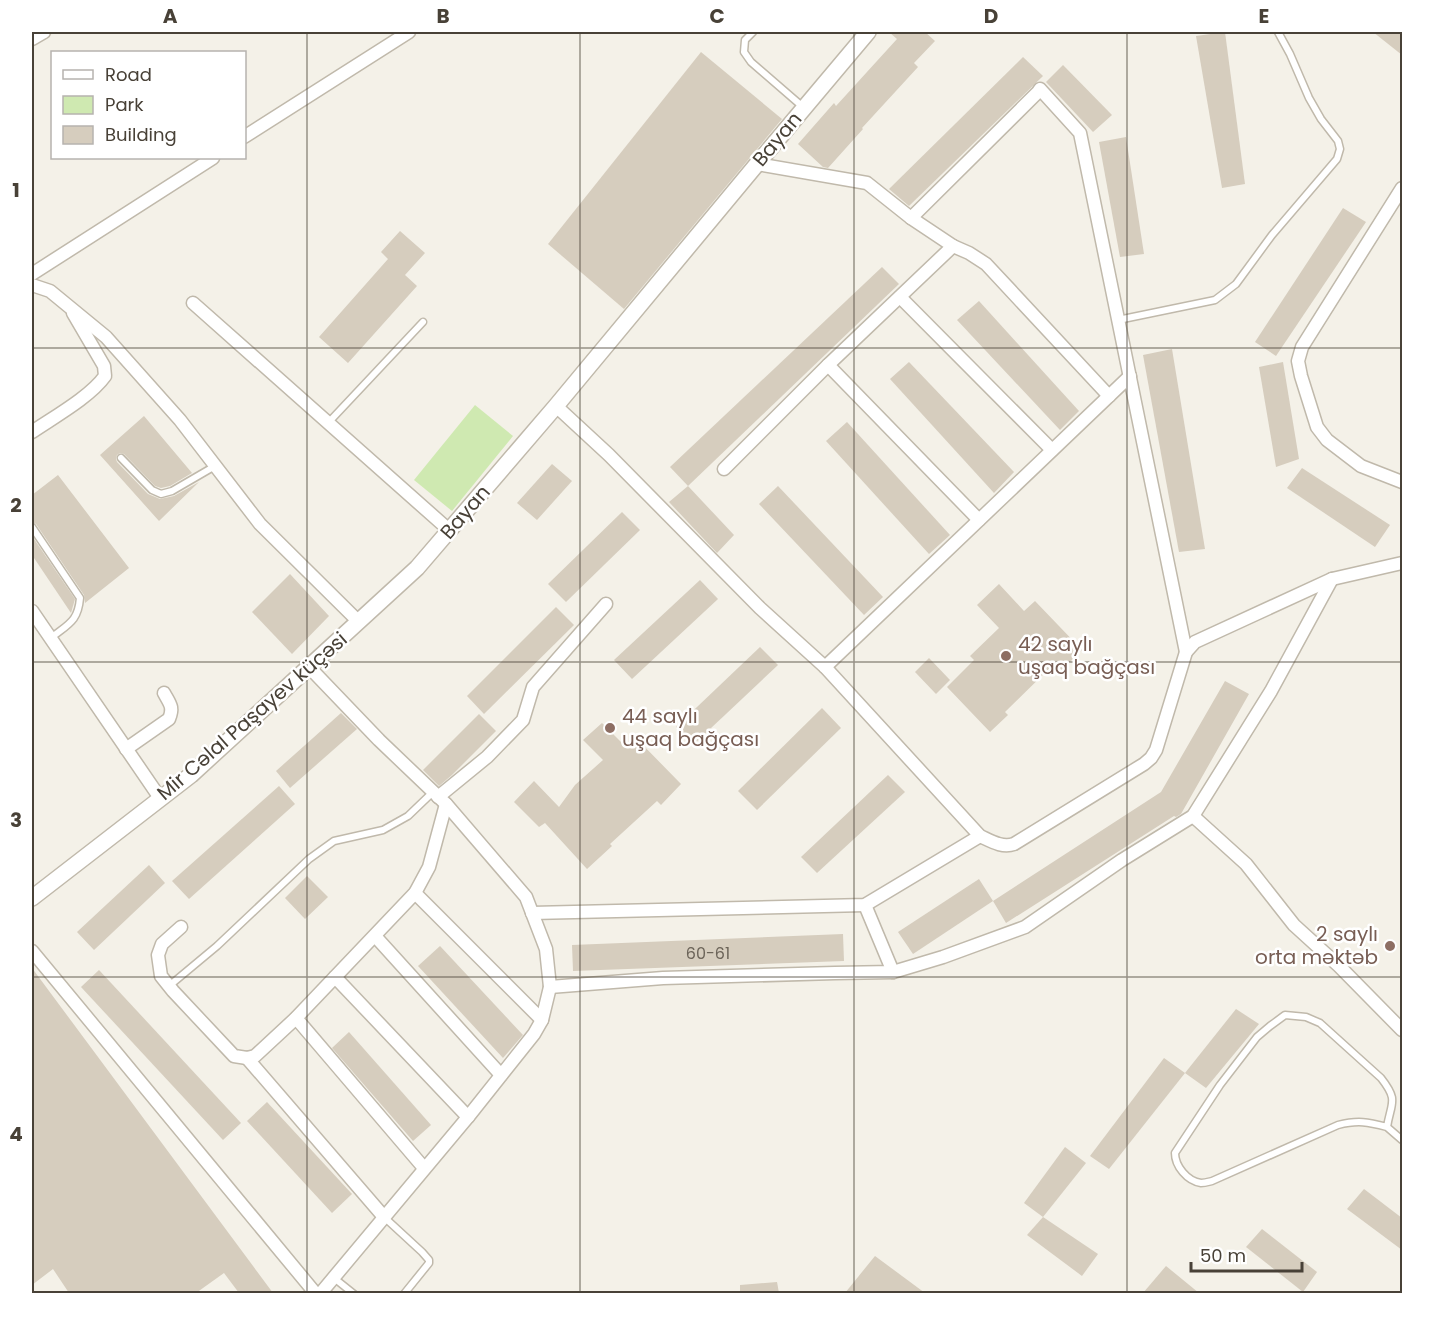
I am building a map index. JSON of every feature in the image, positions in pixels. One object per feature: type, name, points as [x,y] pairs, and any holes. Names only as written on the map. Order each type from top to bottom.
[{"type":"street","points":[[32,39],[44,32]]},
{"type":"street","points":[[246,136],[410,32]]},
{"type":"street","name":"Bayan","points":[[359,622],[417,568],[556,406],[868,32]]},
{"type":"street","points":[[911,218],[1040,88],[1080,133],[1186,652]]},
{"type":"street","points":[[32,274],[211,159]]},
{"type":"street","points":[[757,164],[867,183],[911,218],[953,246],[986,264],[1109,396]]},
{"type":"street","points":[[1402,190],[1302,347],[1298,361],[1317,427],[1327,440],[1361,466],[1402,482]]},
{"type":"street","points":[[724,469],[828,365],[953,246]]},
{"type":"street","points":[[32,285],[50,291],[106,337],[180,420],[260,524],[359,622]]},
{"type":"street","points":[[900,297],[1052,450]]},
{"type":"street","points":[[193,303],[449,530]]},
{"type":"street","points":[[32,432],[78,401],[105,376],[104,366],[69,305]]},
{"type":"street","points":[[828,365],[979,520]]},
{"type":"street","points":[[825,667],[1130,376]]},
{"type":"street","points":[[556,406],[641,487],[760,608],[825,667],[980,836],[1002,845],[1014,844],[1151,758],[1156,750],[1186,652],[1195,642],[1332,579],[1402,563]]},
{"type":"street","points":[[550,987],[663,978],[893,972],[943,957],[1025,927],[1122,860],[1193,816],[1271,691],[1332,579]]},
{"type":"street","points":[[181,927],[162,945],[158,956],[161,976],[234,1056],[247,1058],[255,1056],[296,1018],[415,893],[429,867],[439,798],[487,757],[523,720],[532,687],[606,604]]},
{"type":"street","points":[[32,611],[160,798]]},
{"type":"street","name":"Mir Cəlal Paşayev küçəsi","points":[[32,898],[191,775],[359,622]]},
{"type":"street","points":[[309,667],[439,798],[526,897],[546,949],[550,987],[542,1020],[534,1034],[321,1293]]},
{"type":"street","points":[[126,749],[169,719],[172,712],[171,705],[164,693]]},
{"type":"street","points":[[1193,816],[1246,864],[1294,925],[1339,966],[1402,1030]]},
{"type":"street","points":[[532,913],[865,905],[980,836]]},
{"type":"street","points":[[415,893],[542,1020]]},
{"type":"street","points":[[865,905],[893,972]]},
{"type":"street","points":[[375,936],[501,1075]]},
{"type":"street","points":[[32,951],[316,1293]]},
{"type":"street","points":[[335,977],[468,1117]]},
{"type":"street","points":[[296,1018],[424,1168]]},
{"type":"street","points":[[247,1058],[384,1217]]},
{"type":"lane","points":[[753,32],[745,40],[744,52],[751,62],[804,108]]},
{"type":"lane","points":[[1118,320],[1215,300],[1236,284],[1272,235],[1337,159],[1340,149],[1338,141],[1321,120],[1278,32]]},
{"type":"lane","points":[[328,423],[423,322]]},
{"type":"lane","points":[[121,458],[152,490],[161,494],[172,491],[215,466]]},
{"type":"lane","points":[[32,527],[80,598],[76,618],[50,638]]},
{"type":"lane","points":[[169,986],[217,946],[309,859],[334,841],[383,830],[439,798]]},
{"type":"lane","points":[[1387,1127],[1393,1097],[1381,1078],[1320,1023],[1306,1017],[1286,1015],[1257,1036],[1220,1085],[1175,1153],[1175,1160],[1178,1167],[1192,1180],[1201,1183],[1212,1181],[1338,1125],[1352,1122],[1387,1127],[1402,1140]]},
{"type":"lane","points":[[384,1217],[429,1260],[420,1275],[404,1293]]},
{"type":"lane","points":[[333,1278],[354,1293]]},
{"type":"green space","points":[[475,405],[513,436],[452,511],[414,480]]},
{"type":"building","points":[[889,32],[925,32],[935,41],[914,63],[918,67],[863,129],[828,168],[823,167],[798,144],[834,103],[836,106],[897,39]]},
{"type":"building","points":[[1225,32],[1245,184],[1222,188],[1196,36]]},
{"type":"building","points":[[1373,32],[1402,32],[1402,55]]},
{"type":"building","points":[[701,52],[782,119],[624,309],[548,244]]},
{"type":"building","points":[[1023,57],[1043,76],[909,206],[889,189]]},
{"type":"building","points":[[1063,65],[1112,115],[1093,132],[1046,82]]},
{"type":"building","points":[[1126,137],[1144,254],[1120,257],[1099,142]]},
{"type":"building","points":[[1343,208],[1366,222],[1276,356],[1255,342]]},
{"type":"building","points":[[400,231],[425,253],[405,275],[417,286],[348,363],[319,337],[388,259],[381,252]]},
{"type":"building","points":[[882,267],[899,284],[688,486],[670,467]]},
{"type":"building","points":[[979,301],[1079,411],[1060,430],[957,320]]},
{"type":"building","points":[[1172,349],[1205,549],[1179,552],[1143,355]]},
{"type":"building","points":[[909,362],[1014,472],[994,493],[890,379]]},
{"type":"building","points":[[1283,362],[1299,459],[1276,467],[1259,367]]},
{"type":"building","points":[[144,416],[192,473],[170,486],[161,488],[155,486],[124,454],[117,455],[117,462],[148,494],[160,499],[174,496],[199,482],[159,521],[100,455]]},
{"type":"building","points":[[847,422],[950,535],[929,554],[826,441]]},
{"type":"building","points":[[552,464],[572,481],[537,520],[517,503]]},
{"type":"building","points":[[1302,468],[1390,525],[1375,547],[1287,488]]},
{"type":"building","points":[[58,475],[129,568],[85,603],[84,595],[36,524],[32,522],[32,495]]},
{"type":"building","points":[[688,486],[734,535],[717,553],[669,502]]},
{"type":"building","points":[[778,486],[883,597],[864,615],[759,504]]},
{"type":"building","points":[[622,512],[640,530],[566,602],[548,584]]},
{"type":"building","points":[[32,536],[75,599],[71,613],[32,555]]},
{"type":"building","points":[[290,574],[329,616],[292,654],[252,612]]},
{"type":"building","points":[[700,580],[718,599],[632,679],[614,660]]},
{"type":"building","points":[[999,584],[1024,611],[1035,601],[1082,650],[1062,670],[1055,663],[1005,712],[1008,715],[990,732],[947,687],[974,660],[970,656],[999,628],[977,605]]},
{"type":"building","points":[[556,607],[574,625],[484,714],[467,696]]},
{"type":"building","points":[[760,647],[778,665],[693,745],[676,727]]},
{"type":"building","points":[[929,658],[950,680],[936,694],[915,672]]},
{"type":"building","points":[[1225,681],[1249,694],[1181,814],[1174,816],[1006,923],[993,901],[1161,792]]},
{"type":"building","points":[[822,708],[841,728],[757,810],[738,791]]},
{"type":"building","points":[[341,713],[357,729],[290,788],[276,771]]},
{"type":"building","points":[[479,714],[496,731],[439,786],[423,770]]},
{"type":"building","points":[[602,723],[627,748],[636,738],[681,784],[661,805],[657,801],[610,844],[612,846],[587,869],[545,823],[539,827],[514,802],[534,781],[559,807],[575,785],[603,760],[583,740]]},
{"type":"building","points":[[888,775],[905,792],[817,873],[801,857]]},
{"type":"building","points":[[279,786],[295,804],[189,899],[172,881]]},
{"type":"building","points":[[149,865],[165,883],[94,950],[77,932]]},
{"type":"building","points":[[307,876],[328,897],[305,919],[285,898]]},
{"type":"building","points":[[979,879],[993,901],[913,954],[898,932]]},
{"type":"building","points":[[843,934],[844,961],[573,971],[572,945]]},
{"type":"building","points":[[440,946],[523,1035],[503,1058],[418,966]]},
{"type":"building","points":[[32,968],[273,1293],[239,1293],[224,1273],[196,1293],[69,1293],[53,1269],[32,1285]]},
{"type":"building","points":[[99,970],[241,1123],[223,1140],[81,987]]},
{"type":"building","points":[[1236,1009],[1259,1024],[1206,1088],[1185,1073]]},
{"type":"building","points":[[349,1032],[431,1125],[413,1141],[332,1048]]},
{"type":"building","points":[[1164,1058],[1185,1073],[1109,1169],[1090,1156]]},
{"type":"building","points":[[267,1102],[352,1194],[332,1213],[247,1121]]},
{"type":"building","points":[[1065,1147],[1086,1163],[1043,1217],[1024,1203]]},
{"type":"building","points":[[1364,1189],[1402,1218],[1402,1250],[1347,1209]]},
{"type":"building","points":[[1043,1217],[1098,1254],[1082,1276],[1027,1235]]},
{"type":"building","points":[[1262,1229],[1317,1272],[1303,1292],[1246,1247]]},
{"type":"building","points":[[875,1256],[925,1293],[845,1293]]},
{"type":"building","points":[[1166,1266],[1199,1293],[1143,1293]]},
{"type":"building","points":[[777,1282],[779,1293],[740,1293],[740,1285]]},
{"type":"place","name":"42 saylı uşaq bağçası","points":[[1006,656]]},
{"type":"place","name":"44 saylı uşaq bağçası","points":[[610,728]]},
{"type":"place","name":"2 saylı orta məktəb","points":[[1390,946]]}]
